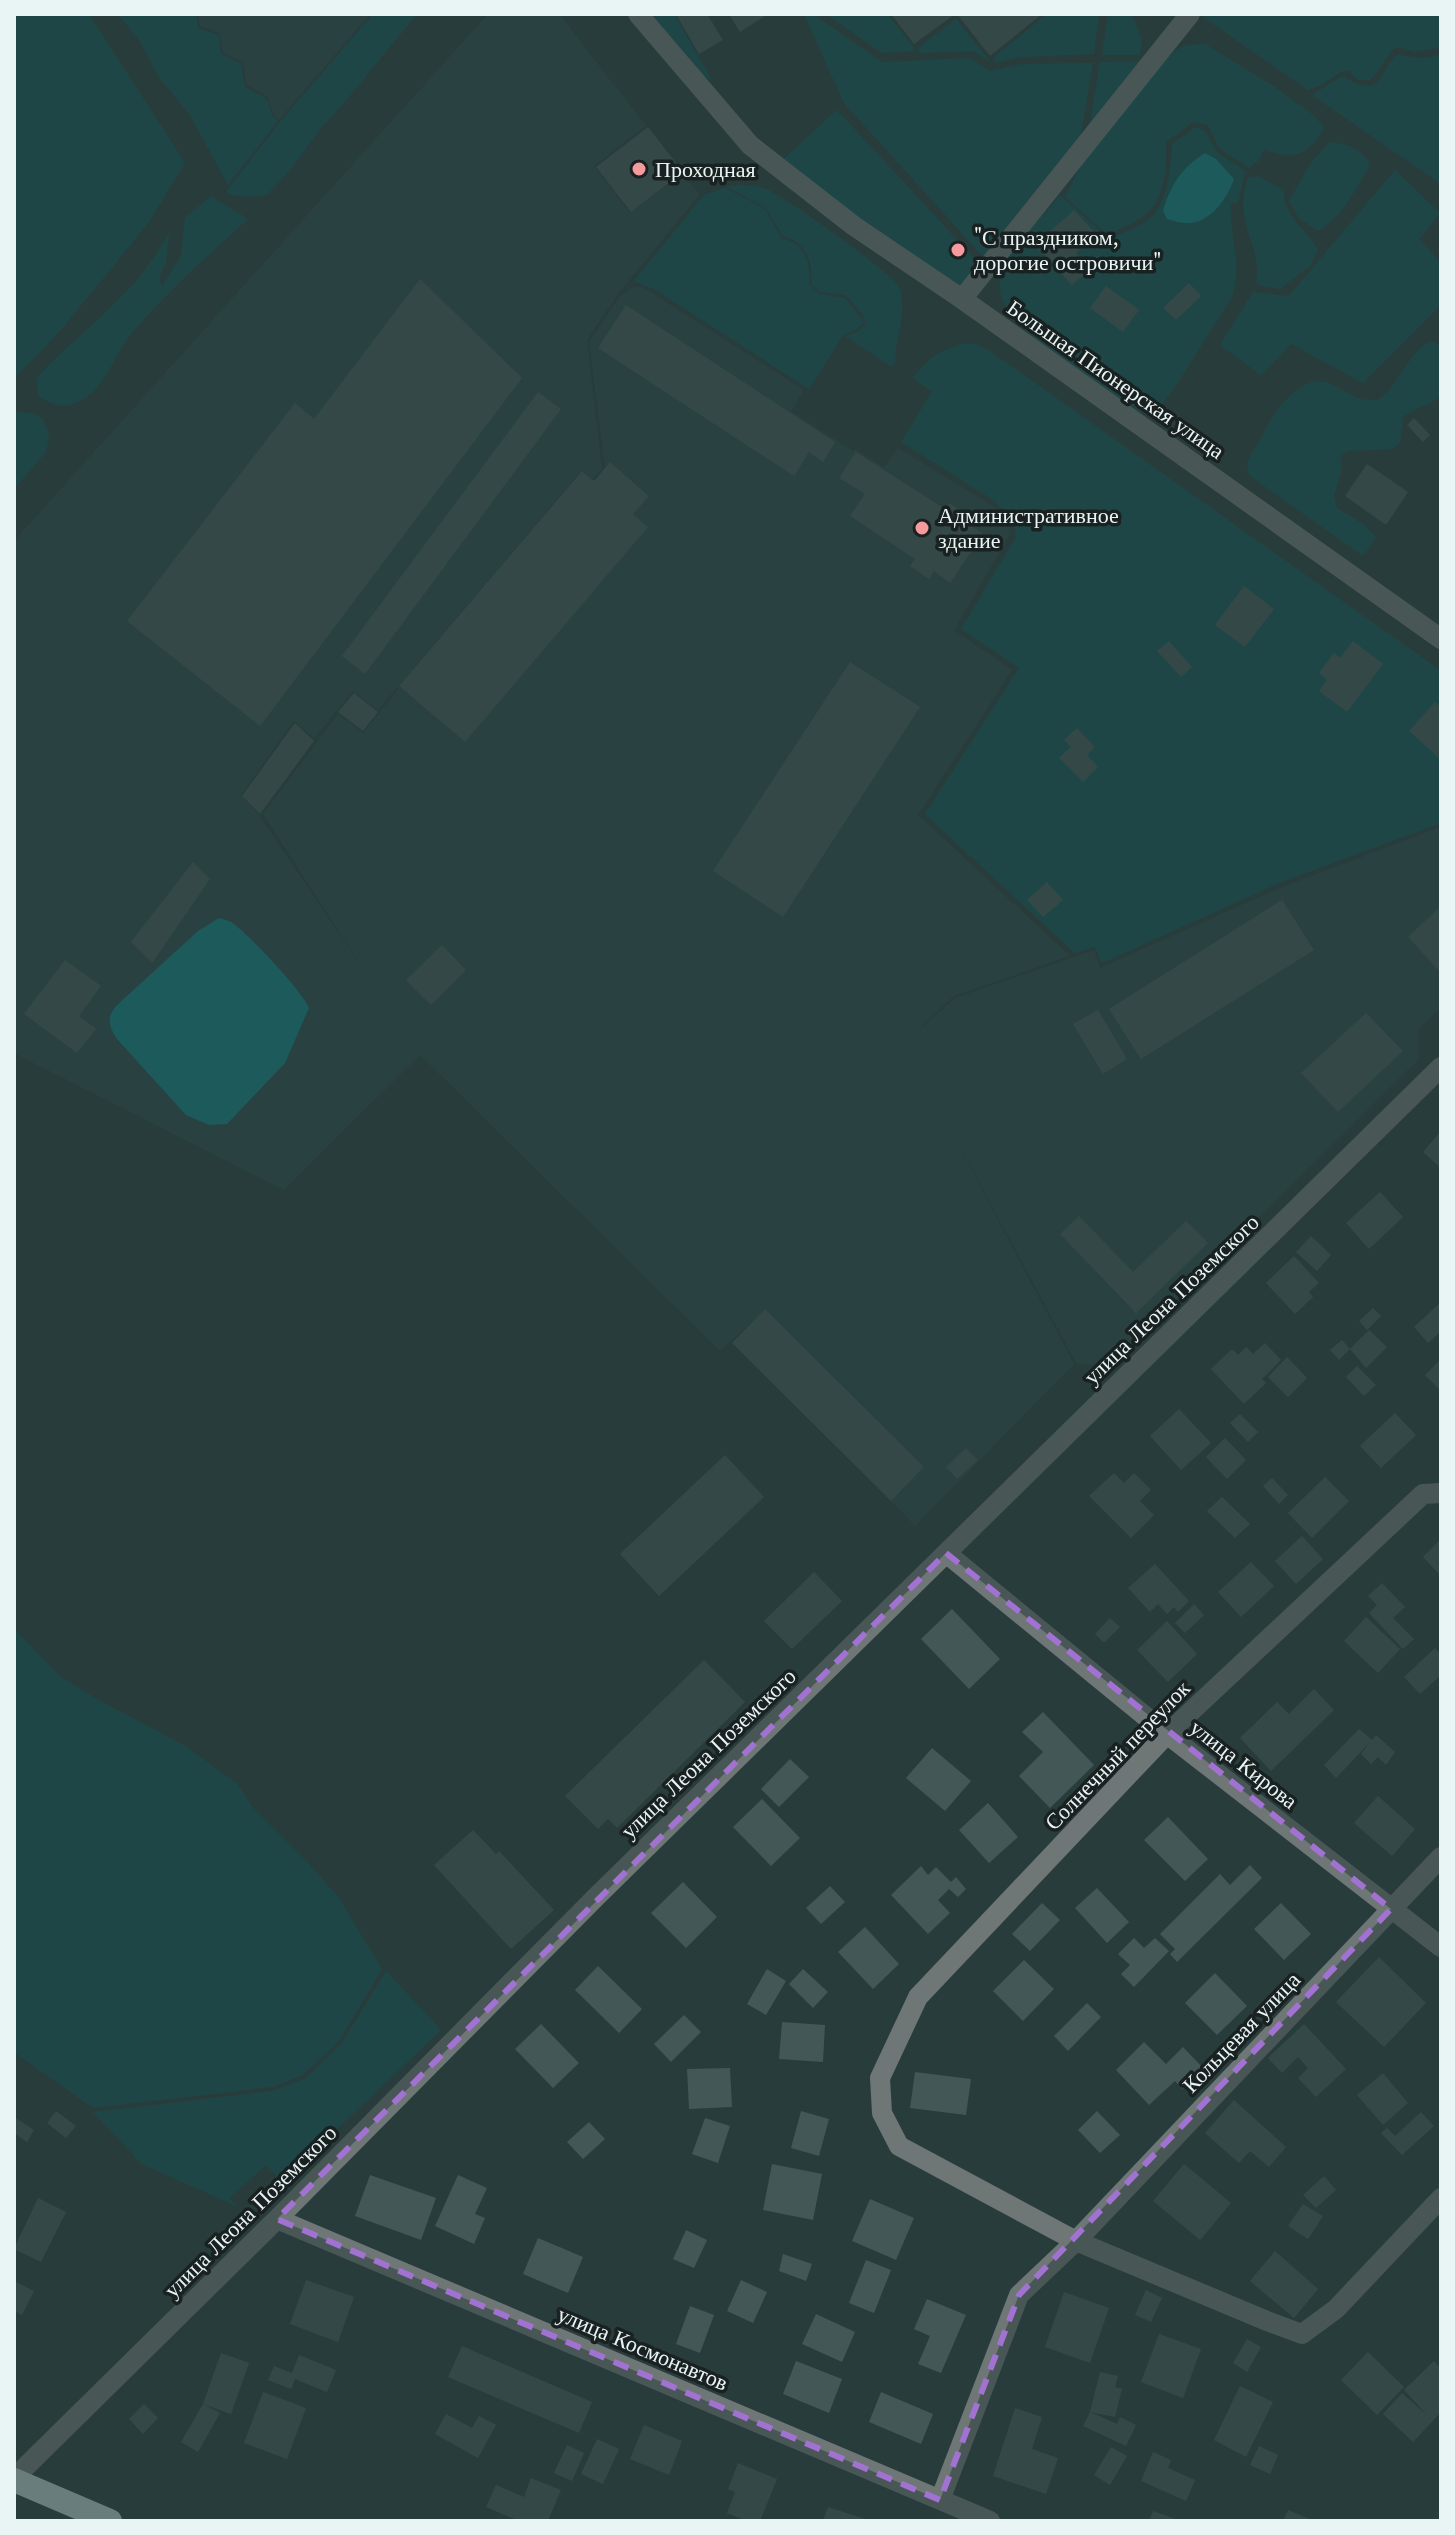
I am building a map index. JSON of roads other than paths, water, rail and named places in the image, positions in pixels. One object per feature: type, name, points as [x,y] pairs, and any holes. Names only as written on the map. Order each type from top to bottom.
[{"type":"highway","points":[[14,2479],[110,2521]]},
{"type":"street","name":"Большая Пионерская улица","points":[[638,14],[750,145],[854,226],[962,299],[1441,639]]},
{"type":"street","points":[[962,299],[1190,14]]},
{"type":"street","name":"улица Леона Поземского","points":[[14,2479],[596,1897],[1441,1067]]},
{"type":"street","name":"Солнечный переулок","points":[[1076,2241],[899,2146],[882,2113],[880,2078],[918,1997],[1167,1734],[1432,1493]]},
{"type":"street","name":"улица Кирова","points":[[946,1553],[1167,1734],[1441,1947]]},
{"type":"street","name":"Кольцевая улица","points":[[940,2500],[1019,2295],[1076,2241],[1441,1857]]},
{"type":"street","points":[[1076,2241],[1302,2334],[1336,2309],[1441,2198]]},
{"type":"street","name":"улица Космонавтов","points":[[277,2219],[990,2521]]},
{"type":"place","name":"Проходная","points":[[639,169]]},
{"type":"place","name":"\"С праздником, дорогие островичи\"","points":[[958,250]]},
{"type":"place","name":"Административное здание","points":[[922,528]]}]
